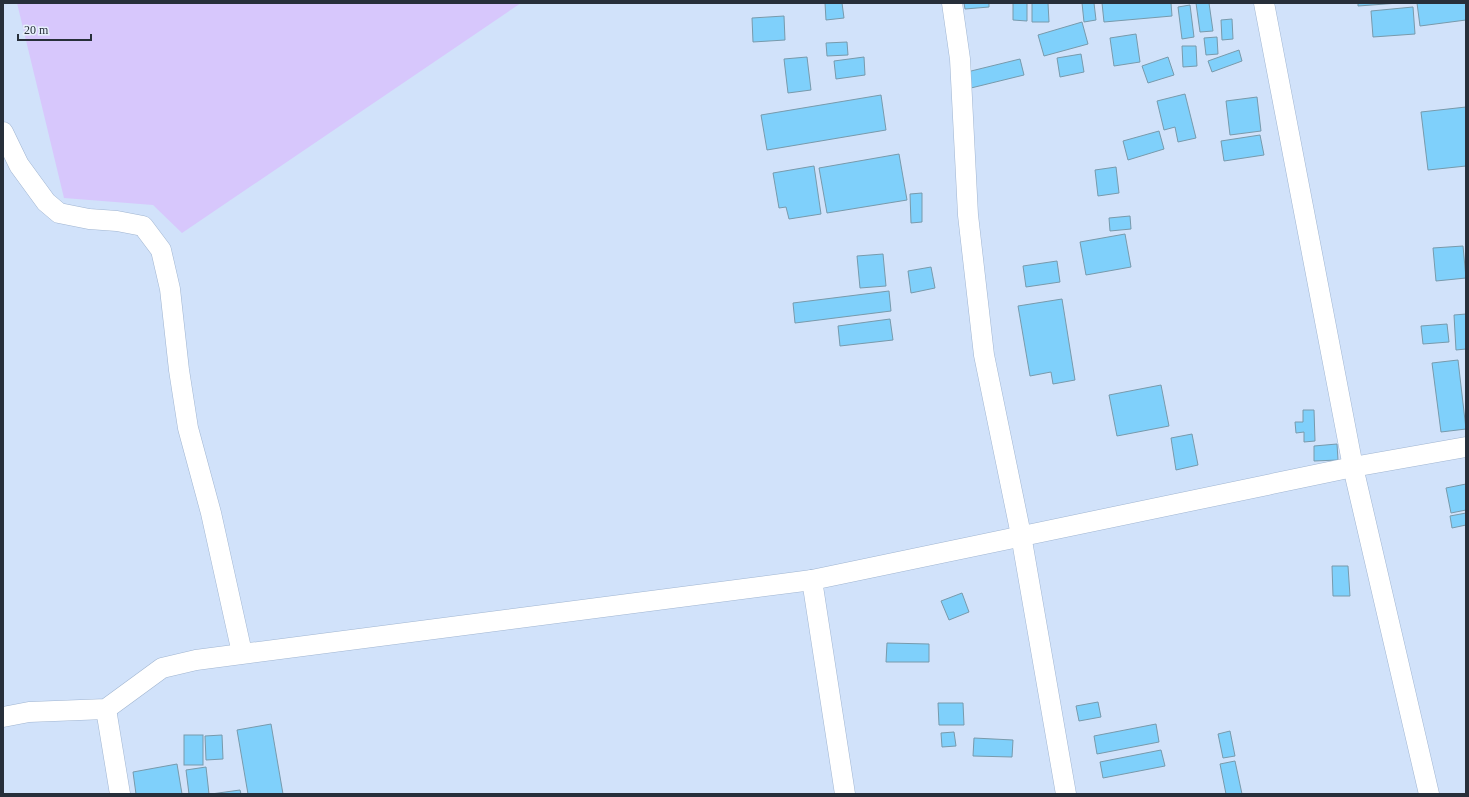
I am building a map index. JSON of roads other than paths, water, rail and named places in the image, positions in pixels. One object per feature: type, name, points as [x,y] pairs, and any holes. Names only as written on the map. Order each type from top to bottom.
[{"type":"street","points":[[952,3],[960,60],[968,215],[984,355],[1021,535],[1066,794]]},
{"type":"street","points":[[1264,3],[1353,468],[1429,794]]},
{"type":"street","points":[[3,132],[19,165],[46,202],[58,213],[142,226],[161,250],[170,289],[179,370],[188,428],[211,513],[242,653]]},
{"type":"street","points":[[3,717],[29,712],[106,709],[162,668],[196,660],[812,580],[1021,535],[1353,468],[1466,448]]},
{"type":"street","points":[[812,580],[845,794]]},
{"type":"street","points":[[106,709],[120,794]]}]
